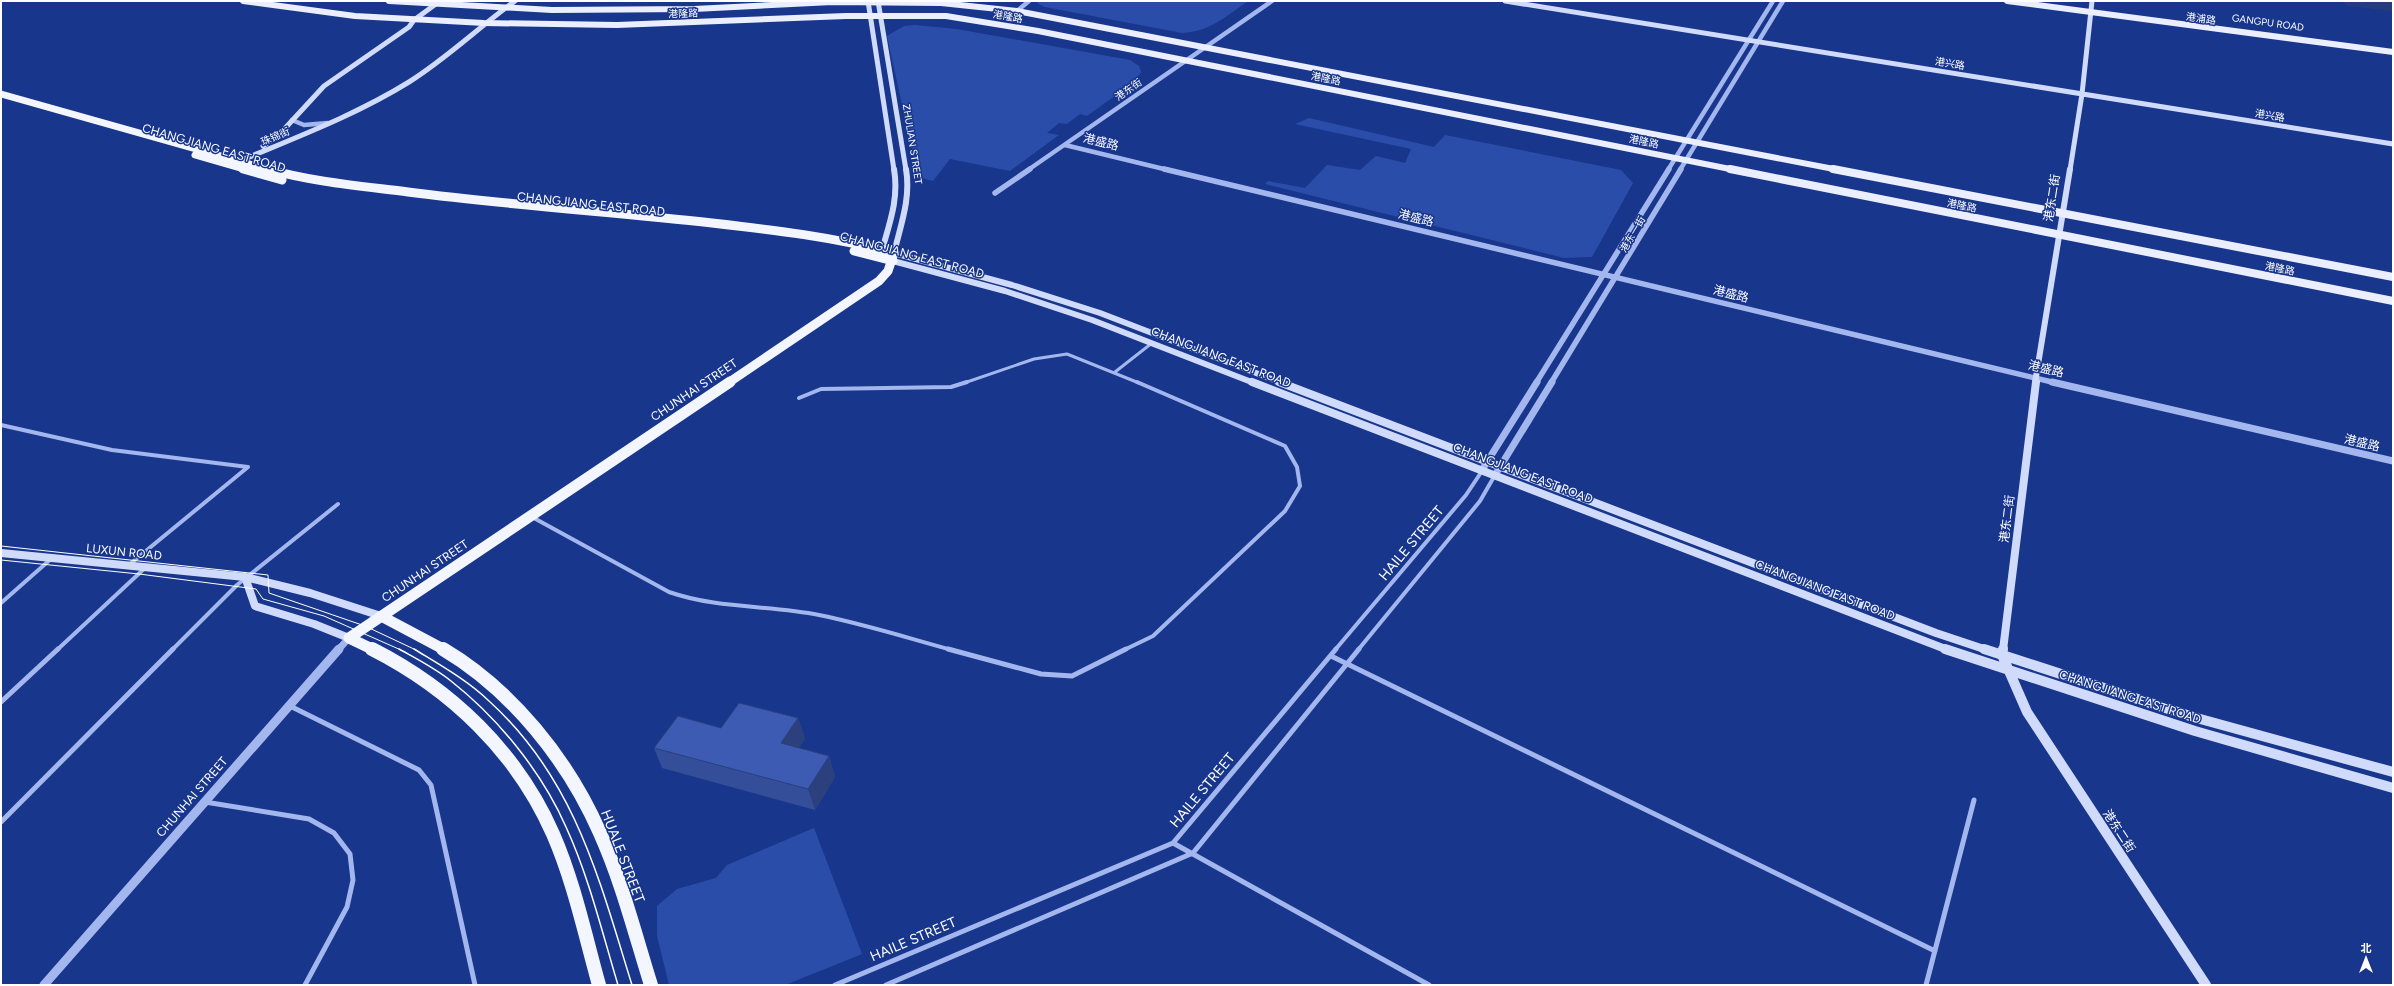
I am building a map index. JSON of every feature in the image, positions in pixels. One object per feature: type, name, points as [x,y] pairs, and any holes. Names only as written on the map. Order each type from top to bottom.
[{"type":"highway","name":"CHANGJIANG EAST ROAD","points":[[1,94],[183,144],[234,162],[268,177],[332,189],[441,202],[749,233],[893,257]]},
{"type":"highway","name":"CHANGJIANG EAST ROAD","points":[[1,101],[173,148],[278,172],[385,190],[768,229],[856,243],[882,250],[893,257]]},
{"type":"highway","name":"CHUNHAI STREET","points":[[349,638],[879,281],[888,271],[893,257]]},
{"type":"highway","name":"HUALE STREET","points":[[381,616],[411,630],[470,666],[522,714],[548,744],[571,777],[594,822],[610,858],[651,985]]},
{"type":"highway","points":[[349,638],[379,652],[438,688],[482,730],[510,764],[534,798],[552,833],[569,877],[599,985]]},
{"type":"main road","name":"港隆路","points":[[243,1],[355,16],[484,23],[617,25],[798,17],[946,16],[1038,31],[2393,300]]},
{"type":"main road","name":"港隆路","points":[[389,1],[504,8],[653,10],[869,2],[941,3],[1017,11],[1206,46],[2393,277]]},
{"type":"main road","name":"珠锦街","points":[[234,162],[272,141],[324,86],[409,27],[414,20],[441,1]]},
{"type":"main road","name":"珠锦街","points":[[234,162],[328,123],[408,82],[475,34],[484,23],[515,1]]},
{"type":"main road","name":"港兴路","points":[[1504,1],[2393,144]]},
{"type":"main road","name":"港浦路","points":[[2007,1],[2091,7],[2393,52]]},
{"type":"main road","name":"GANGPU ROAD","points":[[2044,1],[2393,48]]},
{"type":"main road","name":"ZHULIAN STREET","points":[[869,2],[897,187],[896,199],[882,250]]},
{"type":"main road","name":"ZHULIAN STREET","points":[[878,2],[909,186],[908,199],[893,257]]},
{"type":"main road","points":[[798,17],[810,14],[816,8],[811,5],[801,4]]},
{"type":"main road","name":"港东二街","points":[[2091,7],[2082,94],[2061,212],[2059,234],[2036,378],[2002,655],[2027,712],[2206,985]]},
{"type":"main road","name":"CHANGJIANG EAST ROAD","points":[[893,257],[1049,305],[1152,343],[1944,649],[2195,731],[2393,788]]},
{"type":"main road","name":"CHANGJIANG EAST ROAD","points":[[893,257],[1012,285],[1100,313],[1936,633],[2193,717],[2393,772]]},
{"type":"main road","name":"LUXUN ROAD","points":[[1,553],[130,564],[245,577],[310,593],[381,616]]},
{"type":"main road","points":[[245,577],[255,606],[314,624],[349,638]]},
{"type":"street","points":[[1017,11],[1029,1]]},
{"type":"street","name":"港东街","points":[[995,193],[1272,1]]},
{"type":"street","name":"港东一街","points":[[1482,470],[1772,1]]},
{"type":"street","name":"港东一街","points":[[1495,476],[1699,142],[1783,1]]},
{"type":"street","points":[[292,120],[304,125],[328,123]]},
{"type":"street","name":"港盛路","points":[[1065,145],[2036,378],[2393,461]]},
{"type":"street","points":[[1115,372],[1152,343]]},
{"type":"street","points":[[530,516],[669,592],[685,598],[726,607],[793,610],[820,615],[1040,674],[1072,676],[1153,636],[1284,511],[1300,486],[1297,467],[1285,446],[1115,372],[1067,354],[1034,359],[951,387],[821,389],[799,398]]},
{"type":"street","points":[[1,425],[112,450],[248,467],[130,564]]},
{"type":"street","name":"HAILE STREET","points":[[835,985],[1173,843],[1466,495],[1482,470]]},
{"type":"street","name":"HAILE STREET","points":[[886,985],[1193,854],[1480,501],[1495,476]]},
{"type":"street","points":[[1,822],[245,577],[338,504]]},
{"type":"street","points":[[1,603],[54,557]]},
{"type":"street","points":[[1,702],[147,566]]},
{"type":"street","name":"CHUNHAI STREET","points":[[44,985],[349,638]]},
{"type":"street","points":[[1331,656],[1935,951]]},
{"type":"street","points":[[289,706],[419,770],[431,785],[475,985]]},
{"type":"street","points":[[1926,985],[1974,800]]},
{"type":"street","points":[[204,802],[309,819],[334,833],[350,854],[353,880],[347,907],[305,985]]},
{"type":"street","points":[[1173,843],[1429,985]]},
{"type":"shaded area","points":[[1037,1],[1248,1],[1225,18],[1210,26],[1192,32],[1182,33],[1045,7],[1038,4]]},
{"type":"shaded area","points":[[915,25],[957,29],[1130,60],[1139,66],[1141,72],[1134,82],[1087,116],[1080,114],[1067,124],[1059,123],[1047,133],[1059,135],[1010,171],[950,159],[933,181],[918,177],[887,36],[904,26]]},
{"type":"shaded area","points":[[1309,118],[1434,147],[1445,135],[1621,170],[1633,183],[1592,257],[1564,258],[1265,184],[1268,181],[1305,188],[1327,165],[1360,170],[1376,156],[1405,163],[1411,149],[1295,124]]},
{"type":"shaded area","points":[[814,828],[862,954],[785,985],[669,985],[657,936],[657,906],[677,889],[716,878],[727,865]]},
{"type":"building","points":[[739,703],[798,718],[781,743],[829,756],[808,789],[654,748],[678,716],[721,728]]},
{"type":"waterway","points":[[2348,1],[2393,6]]},
{"type":"tram line","points":[[1,546],[268,575],[269,593],[365,626],[414,649]]},
{"type":"tram line","points":[[1,560],[139,574],[256,589],[263,599],[324,616],[400,650]]},
{"type":"tram line","points":[[414,649],[453,673],[481,693],[518,731],[543,763],[563,797],[580,832],[595,869],[632,985]]},
{"type":"tram line","points":[[400,650],[439,672],[468,696],[502,729],[545,786],[566,827],[582,865],[618,985]]}]
